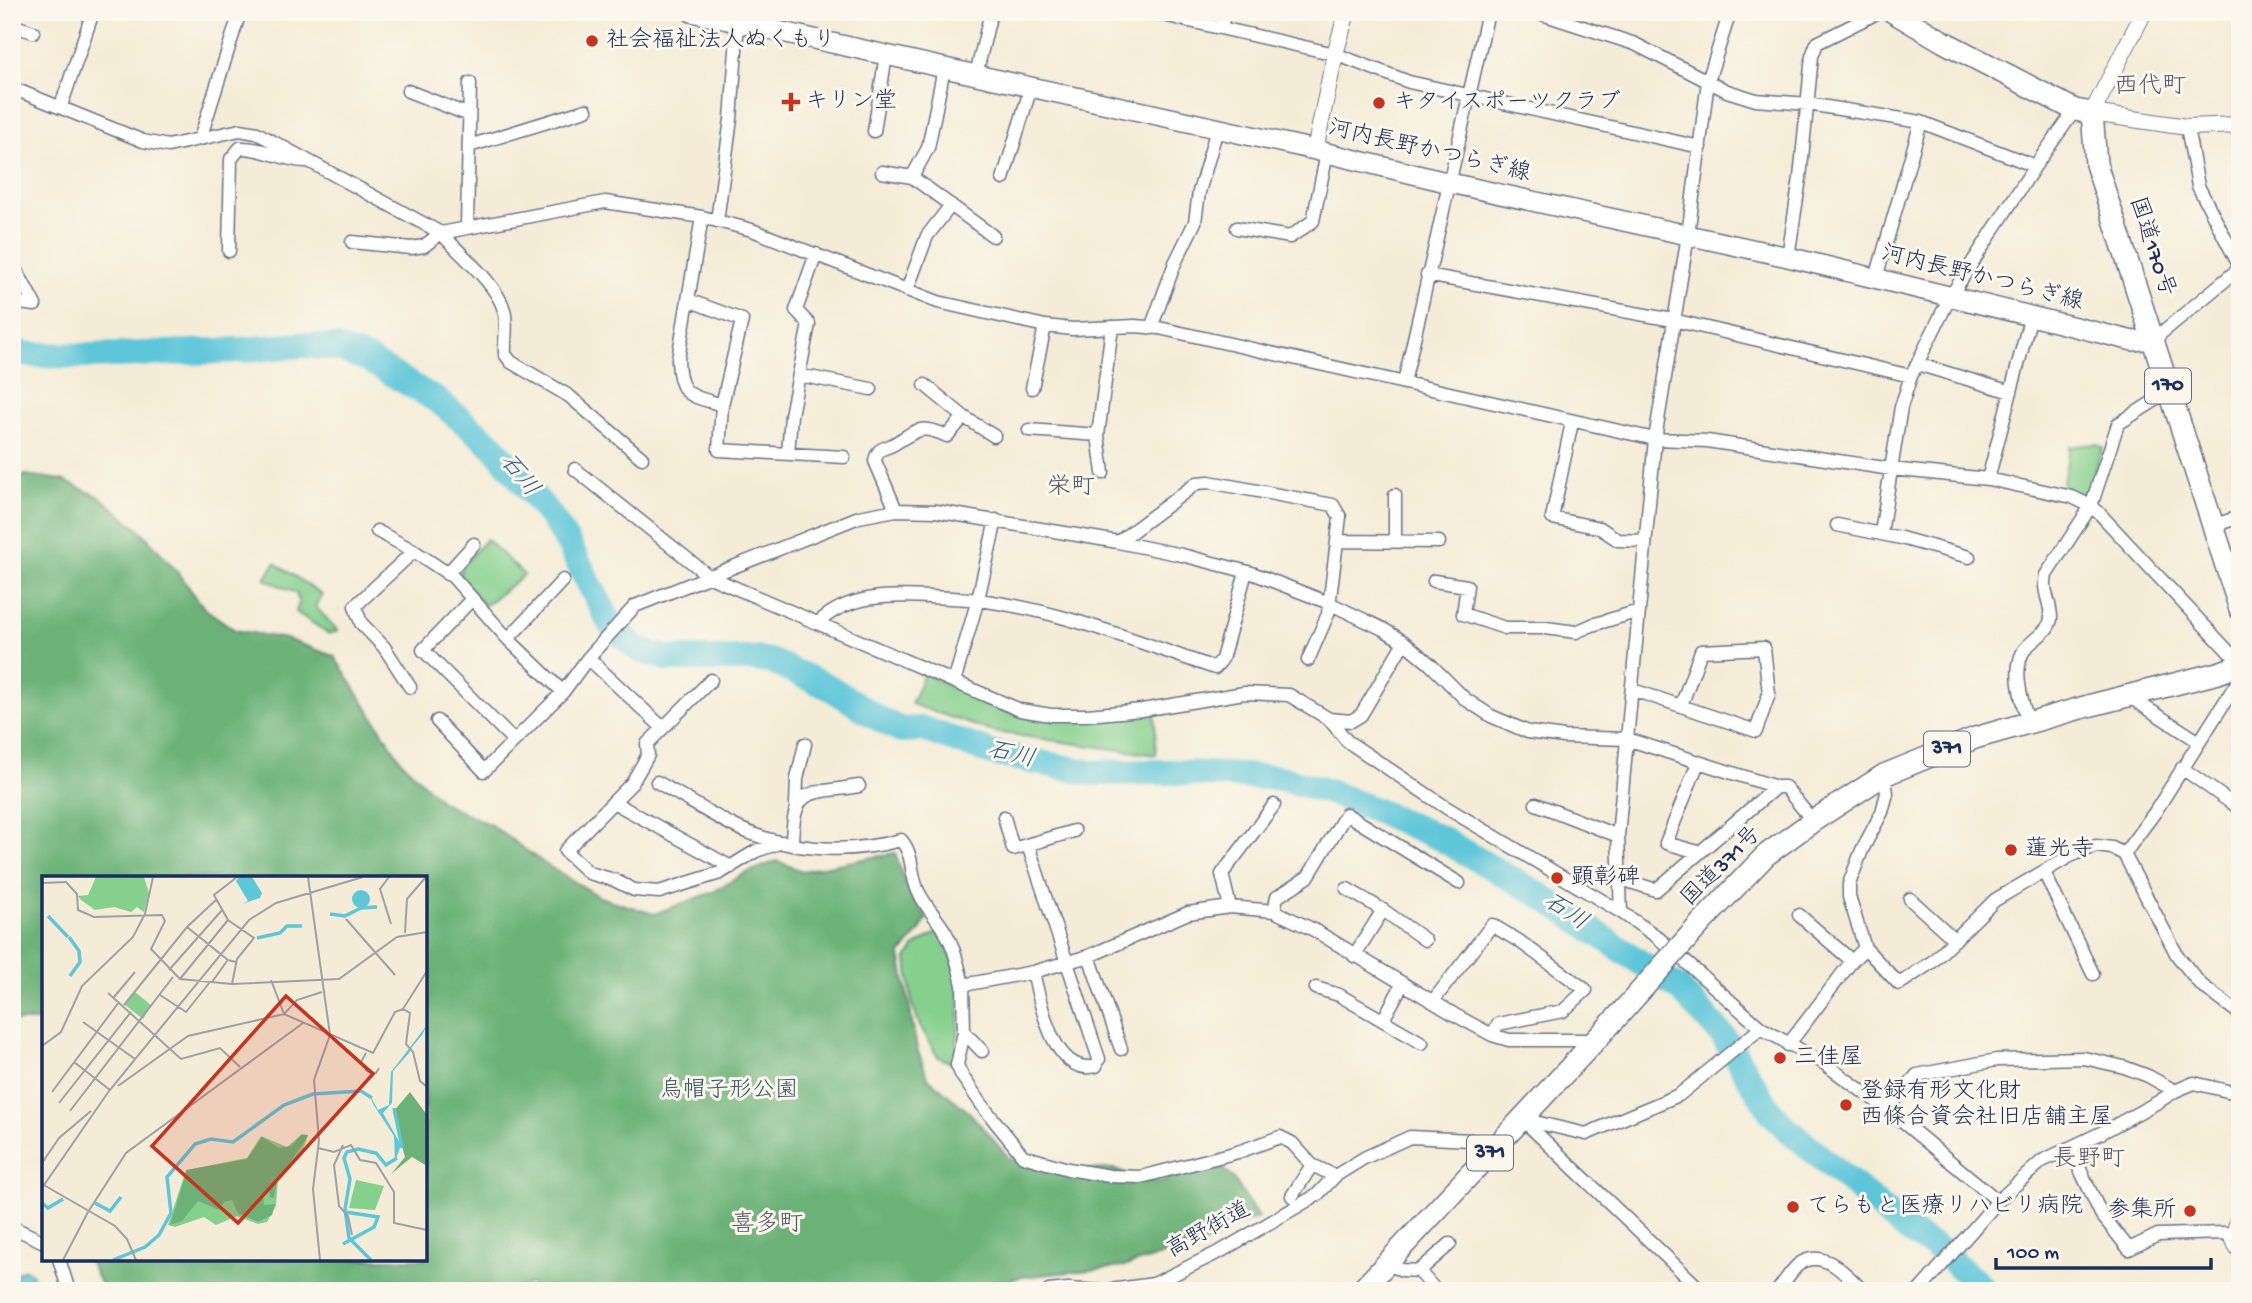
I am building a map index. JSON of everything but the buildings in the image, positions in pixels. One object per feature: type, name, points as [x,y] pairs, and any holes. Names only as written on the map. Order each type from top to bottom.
[{"type":"highway","points":[[1894,12],[1944,42],[2083,111]]},
{"type":"highway","name":"国道170号","points":[[2083,111],[2096,164],[2240,609]]},
{"type":"highway","name":"国道371号","points":[[1361,1291],[1766,856],[1813,821],[1884,775],[1975,738],[2240,665]]},
{"type":"main road","name":"河内長野かつらぎ線","points":[[692,12],[744,19],[886,55],[1788,257],[2133,341],[2154,339]]},
{"type":"street","points":[[61,106],[93,12]]},
{"type":"street","points":[[200,139],[240,12]]},
{"type":"street","points":[[976,75],[991,12]]},
{"type":"street","points":[[1150,12],[1335,54],[1409,82],[1700,147]]},
{"type":"street","points":[[1221,28],[1225,12]]},
{"type":"street","points":[[1237,228],[1290,237],[1313,221],[1335,54],[1347,12]]},
{"type":"street","points":[[1404,383],[1488,12]]},
{"type":"street","points":[[1536,12],[1635,44],[1727,91],[1756,100],[1808,104],[1921,122],[2035,166]]},
{"type":"street","points":[[1621,912],[1618,836],[1655,439],[1688,235],[1708,81],[1730,12]]},
{"type":"street","points":[[1788,257],[1800,178],[1812,56],[1816,43],[1880,12]]},
{"type":"street","points":[[1881,533],[1901,407],[1914,370],[1950,297],[2035,166],[2083,111],[2144,12]]},
{"type":"street","points":[[717,221],[744,19]]},
{"type":"street","points":[[12,25],[33,32]]},
{"type":"street","points":[[874,131],[886,55]]},
{"type":"street","points":[[912,177],[928,148],[944,68]]},
{"type":"street","points":[[467,226],[470,83]]},
{"type":"street","points":[[1003,179],[1031,87]]},
{"type":"street","points":[[12,88],[143,141],[169,146],[240,130],[257,133],[440,233],[490,285],[504,307],[507,325],[505,354],[511,362],[569,396],[642,458]]},
{"type":"street","points":[[408,91],[469,115]]},
{"type":"street","points":[[469,146],[586,110]]},
{"type":"street","points":[[2083,111],[2187,127],[2240,125]]},
{"type":"street","points":[[1876,278],[1921,122]]},
{"type":"street","points":[[2154,339],[2240,268],[2198,186],[2187,127]]},
{"type":"street","points":[[1151,328],[1175,263],[1195,222],[1199,192],[1217,129]]},
{"type":"street","points":[[229,251],[231,159],[240,148],[250,147],[296,161],[311,161]]},
{"type":"street","points":[[882,172],[912,177],[993,236]]},
{"type":"street","points":[[352,242],[411,248],[424,246],[440,233],[467,226],[605,202],[702,217],[752,230],[938,302],[1045,326],[1073,329],[1151,328],[1655,439],[1707,441],[1891,469],[1989,479],[2072,498],[2091,506],[2229,652],[2240,657]]},
{"type":"street","points":[[907,290],[927,236],[951,205]]},
{"type":"street","points":[[702,217],[678,359],[678,381],[689,394],[722,405]]},
{"type":"street","points":[[788,454],[791,415],[809,324],[796,310],[816,254]]},
{"type":"street","points":[[12,262],[34,305],[12,302]]},
{"type":"street","points":[[1427,275],[1673,320],[2011,391]]},
{"type":"street","points":[[688,300],[741,320],[722,405],[719,450],[844,457]]},
{"type":"street","points":[[1989,479],[2031,315]]},
{"type":"street","points":[[1032,388],[1045,326]]},
{"type":"street","points":[[1103,473],[1098,435],[1112,327]]},
{"type":"street","points":[[799,375],[871,389]]},
{"type":"street","points":[[925,385],[964,417],[994,436]]},
{"type":"street","points":[[2028,723],[2019,686],[2023,653],[2049,627],[2051,618],[2043,584],[2046,575],[2091,506],[2118,424],[2170,391]]},
{"type":"street","points":[[897,510],[875,461],[876,454],[883,447],[892,446],[920,428],[947,436],[964,417]]},
{"type":"street","points":[[1572,422],[1552,518],[1600,528],[1618,540],[1645,541]]},
{"type":"street","points":[[1030,430],[1098,435]]},
{"type":"street","points":[[575,469],[710,577],[1020,710],[1051,715],[1087,715],[1142,710],[1244,693],[1289,695],[1329,719],[1347,741],[1447,808],[1621,912],[1656,936],[1761,1028],[1822,1062],[1887,1109],[1998,1201]]},
{"type":"street","points":[[1118,542],[1197,483],[1209,482],[1333,505],[1340,517],[1328,614],[1308,660]]},
{"type":"street","points":[[1395,495],[1395,541]]},
{"type":"street","points":[[437,721],[484,771],[563,692],[588,658],[635,606],[835,526],[897,510],[936,511],[1118,542],[1246,572],[1329,603],[1384,629],[1404,642],[1465,699],[1491,716],[1528,732],[1564,737],[1627,739],[1776,787],[1785,787],[1813,821]]},
{"type":"street","points":[[2212,526],[2240,517]]},
{"type":"street","points":[[954,682],[978,599],[996,520]]},
{"type":"street","points":[[1837,525],[1881,533],[1969,557]]},
{"type":"street","points":[[377,531],[414,551],[447,574],[563,692]]},
{"type":"street","points":[[1337,541],[1439,542]]},
{"type":"street","points":[[447,574],[474,544]]},
{"type":"street","points":[[410,687],[384,648],[361,623],[355,606],[414,551]]},
{"type":"street","points":[[818,623],[831,611],[870,597],[978,599],[1040,611],[1085,624],[1215,668],[1222,659],[1246,572]]},
{"type":"street","points":[[508,639],[563,580]]},
{"type":"street","points":[[1434,581],[1467,586],[1463,614],[1505,628],[1546,628],[1576,632],[1639,611]]},
{"type":"street","points":[[472,599],[423,650],[514,741]]},
{"type":"street","points":[[1329,719],[1351,721],[1361,715],[1404,642]]},
{"type":"street","points":[[1633,691],[1756,731],[1769,694],[1764,648],[1700,651],[1681,706]]},
{"type":"street","points":[[588,658],[663,729]]},
{"type":"street","points":[[2124,854],[2155,812],[2240,678]]},
{"type":"street","points":[[712,680],[647,744],[648,755],[632,783],[565,851],[589,873],[614,880],[634,890],[659,892],[720,873],[756,851],[787,843]]},
{"type":"street","points":[[2127,696],[2198,741]]},
{"type":"street","points":[[787,843],[805,744]]},
{"type":"street","points":[[1698,763],[1666,843],[1698,852]]},
{"type":"street","points":[[2182,768],[2240,809]]},
{"type":"street","points":[[1884,775],[1887,793],[1882,812],[1862,850],[1849,884],[1852,908],[1865,948],[1899,984],[1932,962],[2006,891],[2070,856],[2096,846],[2112,848],[2124,854],[2177,955],[2200,984],[2240,1014]]},
{"type":"street","points":[[657,782],[734,826],[787,843],[852,850],[901,840],[909,850],[920,895],[949,938],[957,956],[963,985],[964,1032],[957,1065],[985,1109],[1023,1156],[1068,1169],[1110,1176],[1141,1177],[1238,1152],[1280,1137],[1292,1143],[1312,1165],[1335,1177]]},
{"type":"street","points":[[796,804],[804,796],[859,786]]},
{"type":"street","points":[[1618,878],[1656,890],[1776,787]]},
{"type":"street","points":[[612,802],[731,867]]},
{"type":"street","points":[[1536,804],[1618,836]]},
{"type":"street","points":[[1230,907],[1222,874],[1274,805]]},
{"type":"street","points":[[1274,911],[1277,897],[1308,877],[1346,814],[1459,883]]},
{"type":"street","points":[[1004,817],[1013,849],[1074,831]]},
{"type":"street","points":[[1028,845],[1097,1063],[1087,1068],[1079,1066],[1069,1061],[1061,1051],[1045,1021],[1033,972]]},
{"type":"street","points":[[2044,872],[2093,974]]},
{"type":"street","points":[[1347,889],[1426,940]]},
{"type":"street","points":[[1910,899],[1955,940]]},
{"type":"street","points":[[963,985],[1033,972],[1089,956],[1188,913],[1230,907],[1274,911],[1314,930],[1492,1035],[1509,1040],[1594,1040]]},
{"type":"street","points":[[1354,956],[1383,910]]},
{"type":"street","points":[[1799,915],[1852,961]]},
{"type":"street","points":[[1433,1001],[1492,925],[1519,941],[1586,990],[1563,1011],[1498,1024],[1492,1035]]},
{"type":"street","points":[[1788,1045],[1865,948]]},
{"type":"street","points":[[1089,956],[1121,1049]]},
{"type":"street","points":[[1382,1020],[1403,983]]},
{"type":"street","points":[[1316,988],[1339,995],[1422,1043]]},
{"type":"street","points":[[1522,1119],[1586,1134],[1679,1095],[1761,1028]]},
{"type":"street","points":[[964,1032],[982,1051]]},
{"type":"street","points":[[1887,1109],[1917,1075],[2011,1060],[2100,1060],[2148,1076],[2175,1091]]},
{"type":"street","points":[[1919,1291],[1998,1201],[2042,1161],[2194,1083],[2240,1094]]},
{"type":"street","points":[[1522,1119],[1702,1291]]},
{"type":"street","name":"高野街道","points":[[1049,1291],[1103,1290],[1154,1284],[1223,1250],[1317,1195],[1335,1177],[1364,1158],[1410,1137],[1471,1140],[1498,1145]]},
{"type":"street","points":[[2070,1148],[2101,1214],[2129,1249],[2158,1235],[2225,1233],[2236,1245]]},
{"type":"street","points":[[1292,1196],[1312,1165]]},
{"type":"street","points":[[2236,1245],[2240,1215]]},
{"type":"street","points":[[12,1227],[42,1241]]},
{"type":"street","points":[[1387,1264],[1402,1270],[1419,1271],[1450,1244]]},
{"type":"street","points":[[1777,1291],[1799,1264],[1815,1259],[1835,1265],[1863,1291]]},
{"type":"street","points":[[60,1261],[69,1291]]},
{"type":"street","points":[[1419,1271],[1436,1291]]},
{"type":"shaded area","points":[[2240,692],[2240,738],[2231,731],[2230,705]]},
{"type":"green space","points":[[2096,444],[2103,448],[2085,497],[2061,491],[2070,447]]},
{"type":"green space","name":"烏帽子形公園","points":[[26,475],[62,480],[100,497],[143,533],[175,569],[204,608],[235,630],[286,639],[334,656],[402,762],[442,802],[491,825],[545,864],[602,898],[654,914],[713,892],[744,874],[777,861],[802,871],[895,853],[906,886],[927,917],[920,931],[900,955],[917,1049],[928,1078],[970,1113],[1009,1158],[1047,1170],[1114,1169],[1137,1179],[1162,1182],[1181,1170],[1211,1165],[1223,1169],[1234,1179],[1258,1218],[1234,1226],[1211,1241],[1122,1267],[1020,1277],[974,1291],[533,1291],[531,1283],[513,1290],[501,1291],[484,1285],[476,1291],[104,1291],[89,1261],[427,1261],[427,876],[42,876],[42,1021],[12,1023],[12,479]]},
{"type":"green space","points":[[486,539],[524,575],[484,606],[460,575],[461,568]]},
{"type":"green space","points":[[275,563],[322,595],[315,606],[338,631],[329,634],[296,612],[299,603],[296,593],[265,579]]},
{"type":"green space","points":[[924,674],[1018,714],[1155,713],[1156,755],[994,732],[911,704]]},
{"type":"green space","points":[[941,930],[961,983],[956,1065],[938,1057],[920,1026],[912,1004],[907,959],[915,946]]},
{"type":"water","points":[[26,1269],[32,1273],[35,1291],[12,1291],[12,1275]]},
{"type":"waterway","name":"石川","points":[[12,352],[90,356],[303,345],[336,348],[367,359],[438,401],[493,446],[552,518],[611,625],[639,650],[669,659],[770,661],[829,687],[901,730],[923,729],[992,753],[1091,773],[1169,772],[1280,778],[1329,792],[1440,838],[1543,897],[1680,989],[1723,1036],[1771,1112],[1785,1127],[1908,1231],[1941,1251],[1986,1291]]},
{"type":"place","name":"社会福祉法人ぬくもり","points":[[592,41]]},
{"type":"place","name":"キリン堂","points":[[791,102]]},
{"type":"place","name":"キタイスポーツクラブ","points":[[1379,103]]},
{"type":"place","name":"蓮光寺","points":[[2011,850]]},
{"type":"place","name":"顕彰碑","points":[[1557,878]]},
{"type":"place","name":"三佳屋","points":[[1780,1058]]},
{"type":"place","name":"登録有形文化財 西條合資会社旧店舗主屋","points":[[1846,1105]]},
{"type":"place","name":"てらもと医療リハビリ病院","points":[[1793,1207]]},
{"type":"place","name":"参集所","points":[[2190,1211]]},
{"type":"district","name":"西代町","points":[[2150,87]]},
{"type":"district","name":"栄町","points":[[1071,488]]},
{"type":"district","name":"長野町","points":[[2089,1160]]},
{"type":"district","name":"喜多町","points":[[767,1225]]}]
